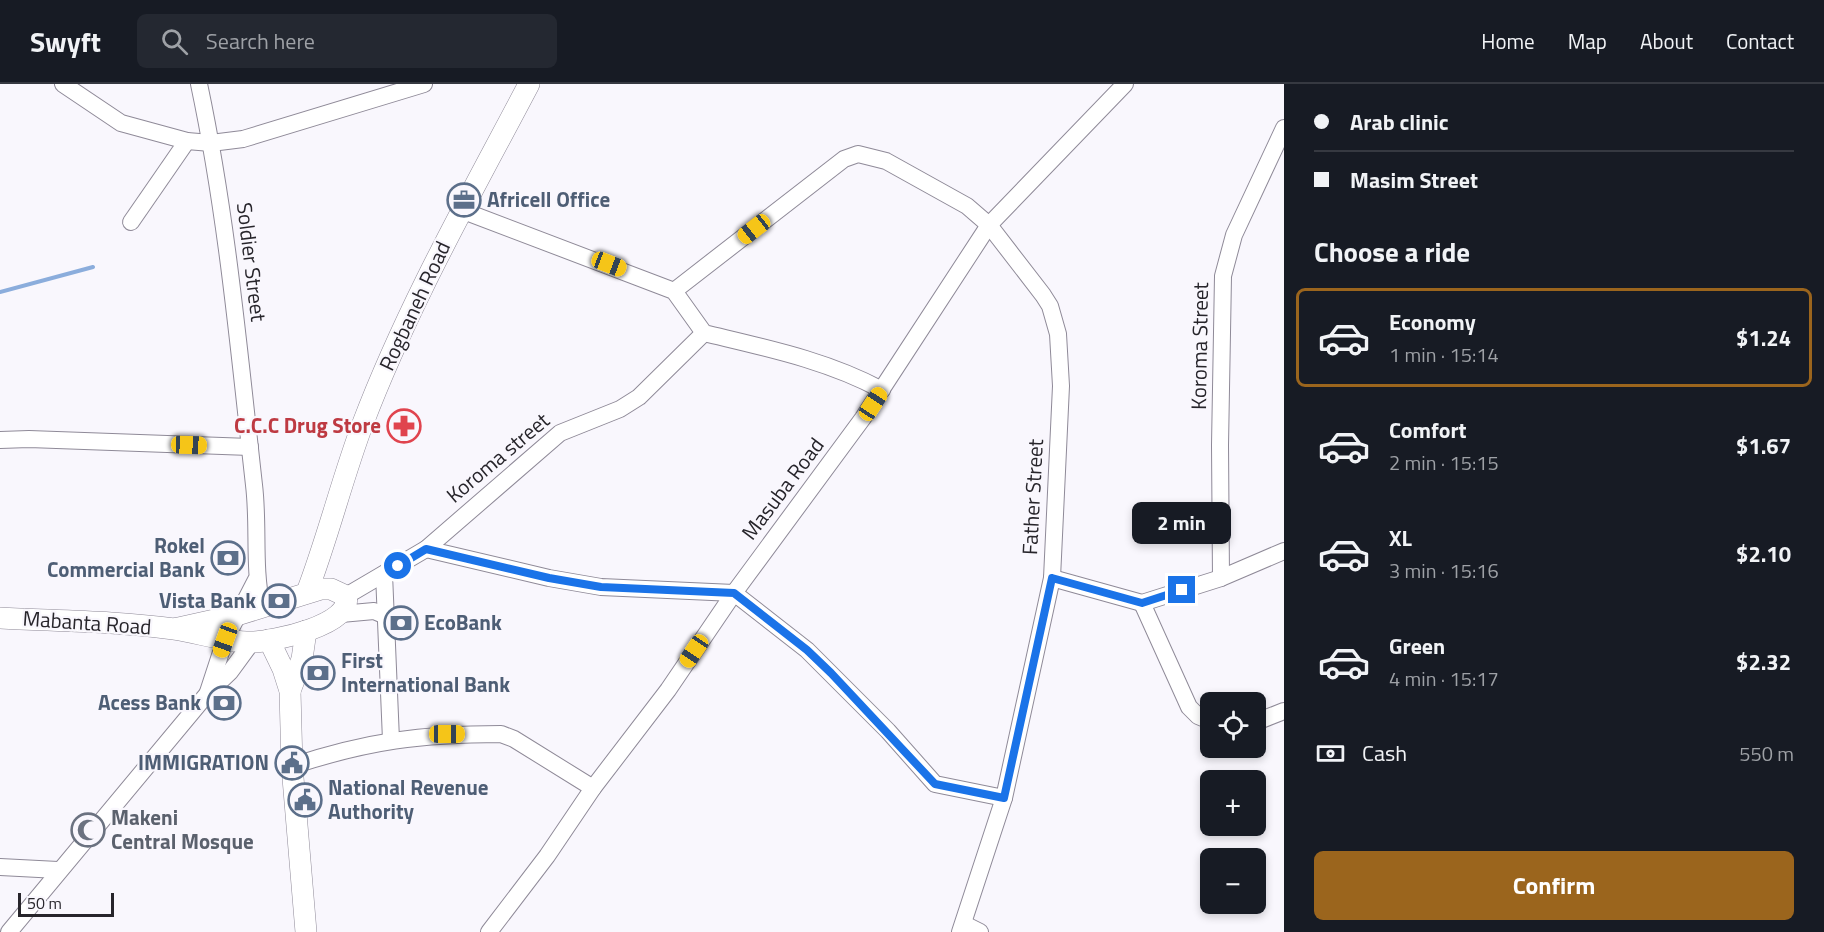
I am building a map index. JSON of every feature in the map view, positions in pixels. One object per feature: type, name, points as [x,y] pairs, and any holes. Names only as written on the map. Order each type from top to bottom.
[{"type":"main road","name":"Rogbaneh Road","points":[[307,592],[327,540],[344,477],[363,423],[407,318],[461,210],[529,84]]},
{"type":"main road","points":[[327,540],[341,600]]},
{"type":"main road","points":[[174,629],[237,615],[307,592],[341,600]]},
{"type":"main road","points":[[174,629],[225,640],[260,641],[306,631],[341,600]]},
{"type":"main road","name":"Mabanta Road","points":[[0,618],[174,629]]},
{"type":"main road","points":[[290,691],[302,659],[306,631]]},
{"type":"main road","points":[[260,641],[284,669],[290,691],[292,766],[306,932]]},
{"type":"street","points":[[63,84],[122,123],[187,141],[211,142],[243,139],[424,84]]},
{"type":"street","name":"Soldier Street","points":[[199,84],[228,247],[255,495],[256,580],[262,607]]},
{"type":"street","name":"Masuba Road","points":[[489,932],[547,856],[593,788],[668,690],[734,593],[882,390],[988,225],[1125,84]]},
{"type":"street","name":"Koroma Street","points":[[1221,578],[1220,444],[1223,276],[1234,235],[1284,128]]},
{"type":"street","points":[[131,222],[187,141]]},
{"type":"street","name":"Father Street","points":[[674,291],[844,159],[858,154],[886,161],[947,193],[988,225],[1050,306],[1058,334],[1060,386],[1052,578],[1004,798],[962,928]]},
{"type":"street","points":[[461,210],[674,291],[704,333],[797,355],[861,379],[882,390]]},
{"type":"street","name":"Koroma street","points":[[341,600],[426,549],[560,433],[620,409],[639,397],[704,333]]},
{"type":"street","points":[[0,440],[41,439],[250,447]]},
{"type":"street","points":[[426,549],[549,578],[601,587],[734,593],[807,650],[836,677],[935,784],[1004,798]]},
{"type":"street","points":[[1052,578],[1142,603],[1221,578],[1284,551]]},
{"type":"street","points":[[384,574],[388,617],[392,740]]},
{"type":"street","name":"Soldier Street","points":[[208,693],[225,640],[256,580]]},
{"type":"street","points":[[341,600],[366,611],[388,617]]},
{"type":"street","points":[[1142,603],[1189,707],[1200,717]]},
{"type":"street","points":[[9,932],[58,870],[208,693],[260,641]]},
{"type":"street","points":[[1266,718],[1284,711]]},
{"type":"street","points":[[292,766],[346,748],[392,740],[447,734],[507,735],[593,788]]},
{"type":"street","points":[[0,867],[58,870]]},
{"type":"street","points":[[962,928],[980,932]]},
{"type":"waterway","points":[[0,292],[93,267]]},
{"type":"place","name":"Africell Office","points":[[464,200]]},
{"type":"place","name":"C.C.C Drug Store","points":[[404,426]]},
{"type":"place","name":"Rokel Commercial Bank","points":[[228,558]]},
{"type":"place","name":"Vista Bank","points":[[279,601]]},
{"type":"place","name":"EcoBank","points":[[401,623]]},
{"type":"place","name":"First International Bank","points":[[318,673]]},
{"type":"place","name":"Acess Bank","points":[[224,703]]},
{"type":"place","name":"IMMIGRATION","points":[[292,763]]},
{"type":"place","name":"National Revenue Authority","points":[[305,800]]},
{"type":"place","name":"Makeni Central Mosque","points":[[88,830]]},
{"type":"route","points":[[398,566],[426,549],[549,578],[601,587],[734,593],[807,650],[843,684],[935,784],[1004,798],[1052,578],[1142,603],[1182,590]]}]
